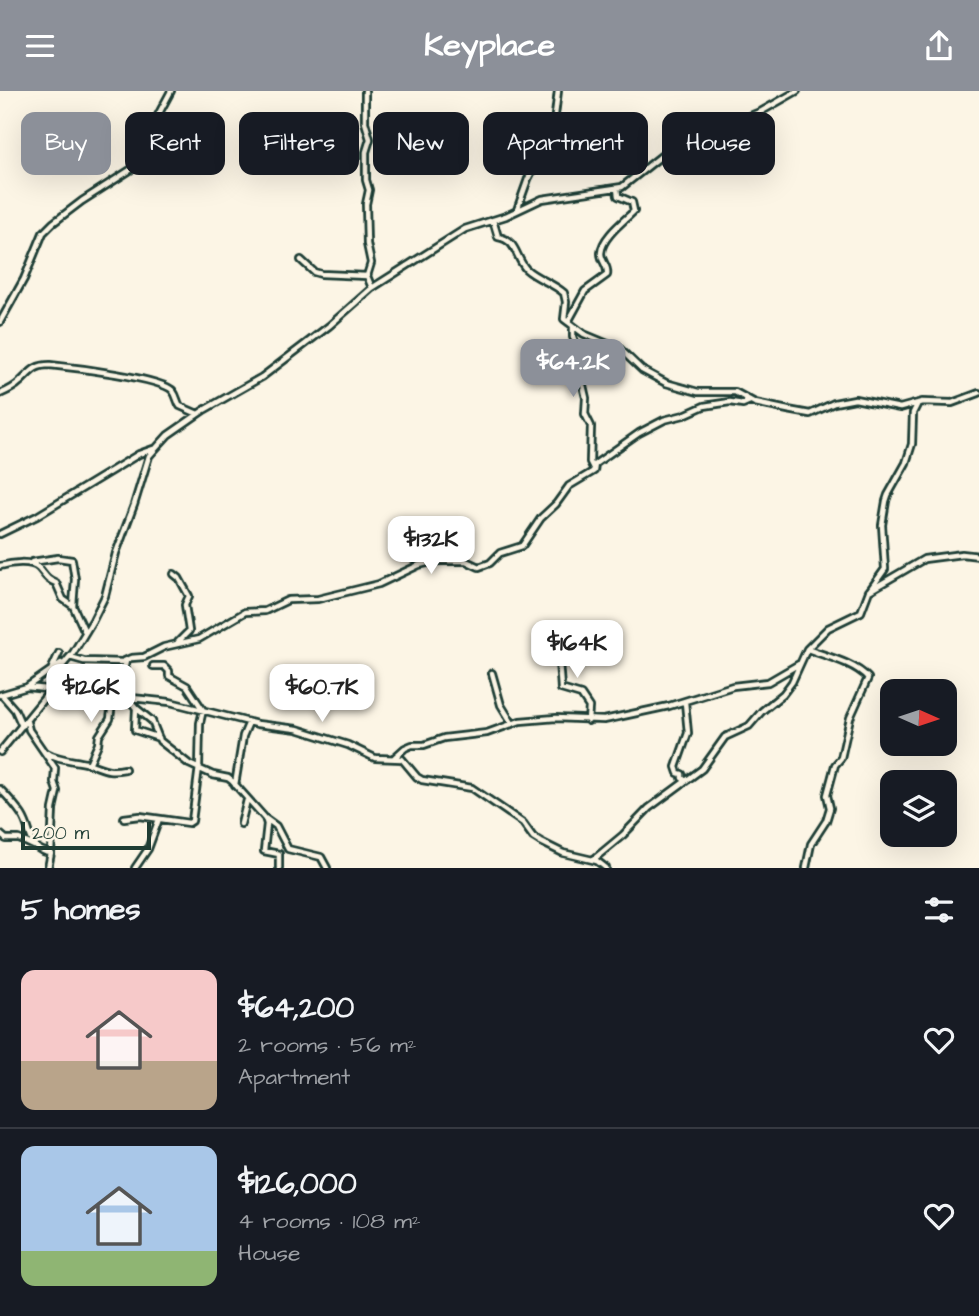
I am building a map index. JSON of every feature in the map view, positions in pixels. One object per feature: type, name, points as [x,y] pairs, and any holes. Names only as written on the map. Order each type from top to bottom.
[{"type":"street","points":[[0,322],[24,279],[43,233],[82,201],[152,156],[157,145],[157,117],[171,91]]},
{"type":"street","points":[[365,91],[365,122],[370,139],[366,152],[366,180],[369,190],[366,204],[367,244],[371,263],[367,276],[372,288]]},
{"type":"street","points":[[517,210],[528,179],[553,131],[558,91]]},
{"type":"street","points":[[0,752],[50,691],[57,672],[103,601],[149,456],[168,435],[198,414],[262,377],[329,326],[372,288],[465,229],[548,197],[617,188],[635,179],[670,149],[755,114],[797,91]]},
{"type":"street","points":[[568,322],[585,291],[607,275],[608,268],[602,257],[603,247],[634,211],[632,202],[618,196],[617,188]]},
{"type":"street","points":[[493,220],[498,237],[505,238],[515,247],[526,269],[564,292],[566,302],[563,317],[573,327],[620,349],[642,370],[666,383],[698,392],[735,392],[750,401],[810,414],[834,403],[855,399],[900,408],[919,403],[952,403],[979,393]]},
{"type":"street","points":[[301,260],[314,272],[321,274],[367,276]]},
{"type":"street","points":[[573,327],[573,337],[581,355],[580,372],[586,398],[585,414],[591,426],[590,462],[594,471]]},
{"type":"street","points":[[0,394],[20,382],[39,365],[50,365],[123,375],[164,386],[173,392],[180,406],[198,414]]},
{"type":"street","points":[[594,471],[595,464],[664,420],[704,406],[730,402],[743,404],[750,401]]},
{"type":"street","points":[[597,861],[595,856],[609,848],[644,813],[705,766],[725,737],[752,724],[760,713],[783,694],[792,682],[807,649],[830,625],[861,612],[869,591],[886,569],[882,526],[886,501],[890,490],[904,471],[912,444],[913,413],[919,403]]},
{"type":"street","points":[[0,534],[23,524],[139,454],[154,449]]},
{"type":"street","points":[[48,868],[57,791],[54,782],[55,768],[46,752],[1,694],[27,687],[67,659],[106,662],[144,657],[199,639],[245,612],[265,611],[288,600],[318,599],[379,584],[419,565],[435,561],[466,561],[479,567],[500,553],[522,546],[541,518],[556,505],[569,486],[594,471]]},
{"type":"street","points":[[869,591],[927,557],[962,554],[979,556]]},
{"type":"street","points":[[0,565],[58,558],[72,560],[75,579],[73,606],[85,632]]},
{"type":"street","points":[[31,563],[37,566],[45,578],[56,583],[63,599],[73,606]]},
{"type":"street","points":[[174,574],[179,577],[189,596],[185,605],[189,627],[187,634],[175,645]]},
{"type":"street","points":[[562,627],[559,668],[561,689],[581,695],[589,707],[588,721]]},
{"type":"street","points":[[806,868],[811,844],[824,824],[830,808],[827,795],[835,765],[841,758],[850,718],[868,678],[835,657],[807,649]]},
{"type":"street","points":[[52,668],[59,653]]},
{"type":"street","points":[[89,764],[99,736],[110,719],[115,696],[113,694],[120,685],[126,661]]},
{"type":"street","points":[[396,758],[394,756],[412,745],[487,733],[512,723],[556,718],[588,721],[620,717],[685,702],[733,686],[768,682],[799,664]]},
{"type":"street","points":[[124,818],[135,816],[188,823],[192,821],[203,710],[187,686],[169,676],[169,671],[164,666],[153,666]]},
{"type":"street","points":[[492,673],[501,705],[512,723]]},
{"type":"street","points":[[27,687],[170,702],[249,722],[297,729],[348,745],[375,758],[396,758],[405,762],[416,777],[422,780],[466,786],[480,792],[523,823],[533,837],[555,850],[597,861],[606,868]]},
{"type":"street","points":[[128,698],[152,721],[159,738]]},
{"type":"street","points":[[685,702],[688,733],[676,767],[686,781]]},
{"type":"street","points":[[136,708],[135,730],[159,738],[189,764],[212,775],[228,778],[276,827],[288,849],[321,857],[327,868]]},
{"type":"street","points":[[235,785],[243,736],[249,722]]},
{"type":"street","points":[[46,752],[60,759],[89,764],[95,768],[109,771],[125,769]]},
{"type":"street","points":[[0,789],[23,817],[31,841],[41,852],[51,853]]},
{"type":"street","points":[[242,824],[247,799]]},
{"type":"street","points":[[265,818],[267,824],[264,851],[279,854],[279,868]]},
{"type":"street","points":[[135,868],[148,849],[159,819]]},
{"type":"street","points":[[0,834],[6,839],[19,839],[37,848]]}]
